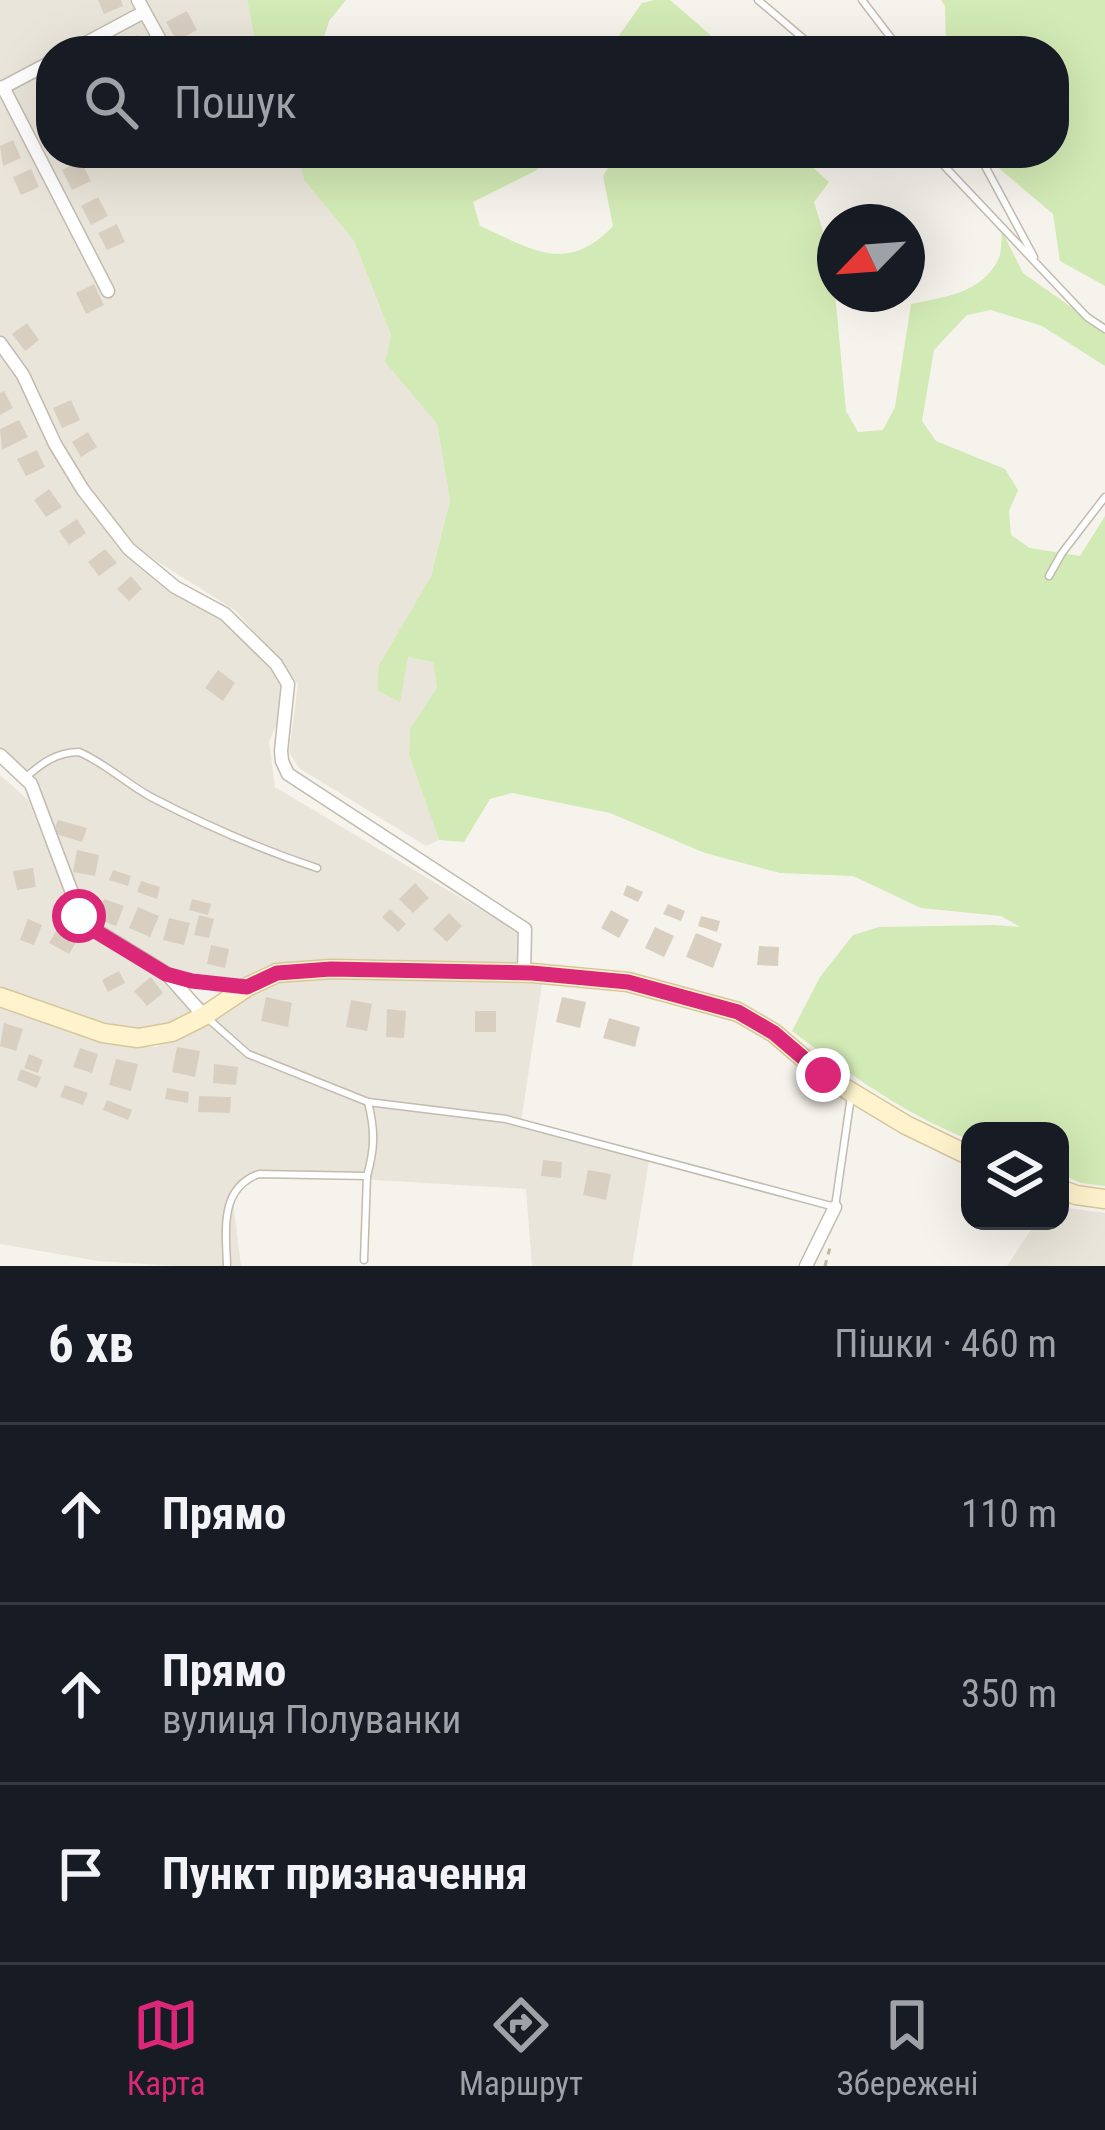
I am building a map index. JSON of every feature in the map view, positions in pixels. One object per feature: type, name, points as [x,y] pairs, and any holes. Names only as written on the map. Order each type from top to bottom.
[{"type":"street","points":[[94,36],[141,6],[158,36]]},
{"type":"street","points":[[36,70],[2,88],[36,153]]},
{"type":"street","points":[[44,168],[108,291]]},
{"type":"street","points":[[0,343],[23,375],[83,490],[129,549],[175,587],[225,614],[276,664],[288,684],[281,751],[288,774],[525,929],[524,973]]},
{"type":"street","points":[[0,755],[31,784],[82,922],[166,974],[204,1016]]},
{"type":"street","points":[[0,997],[103,1034],[138,1038],[172,1032],[277,973],[331,969],[524,973],[628,982],[738,1012],[774,1033],[823,1075],[961,1152]]},
{"type":"street","points":[[1069,1191],[1105,1199]]},
{"type":"street","points":[[806,1266],[835,1207]]},
{"type":"lane","points":[[758,0],[800,36]]},
{"type":"lane","points":[[862,0],[890,36]]},
{"type":"lane","points":[[946,168],[1042,271],[1105,329]]},
{"type":"lane","points":[[986,168],[1042,271]]},
{"type":"lane","points":[[1049,576],[1105,497]]},
{"type":"lane","points":[[26,777],[46,760],[79,752],[195,819],[316,868]]},
{"type":"lane","points":[[166,974],[247,987]]},
{"type":"lane","points":[[204,1016],[248,1054],[368,1102],[506,1119],[835,1207],[852,1092]]},
{"type":"lane","points":[[364,1260],[367,1176],[375,1131],[368,1102]]},
{"type":"lane","points":[[227,1266],[229,1202],[247,1178],[259,1174],[367,1176]]},
{"type":"shaded area","points":[[0,0],[134,0],[139,10],[89,36],[36,36],[36,64],[0,82]]},
{"type":"shaded area","points":[[146,0],[247,0],[254,36],[110,36],[152,14]]},
{"type":"shaded area","points":[[36,75],[36,168],[301,168],[304,180],[354,241],[391,337],[385,362],[437,424],[450,500],[431,576],[379,665],[408,657],[433,661],[437,687],[410,729],[409,755],[439,840],[426,846],[299,768],[289,752],[298,684],[236,611],[138,549],[85,485],[24,367],[0,334],[0,94]]},
{"type":"shaded area","points":[[0,352],[52,447],[126,553],[170,591],[221,618],[271,667],[281,685],[279,718],[269,742],[275,787],[519,933],[519,967],[323,961],[224,997],[87,920],[33,781],[0,752]]},
{"type":"shaded area","points":[[0,775],[28,800],[79,925],[207,1004],[153,1030],[108,1029],[0,987]]},
{"type":"shaded area","points":[[284,977],[542,984],[521,1122],[650,1154],[632,1266],[532,1266],[526,1189],[292,1175],[250,1177],[233,1201],[241,1266],[98,1261],[0,1244],[0,1004],[76,1032],[156,1047]]},
{"type":"shaded area","points":[[1069,1208],[1105,1213],[1105,1266],[1007,1266],[1031,1230],[1069,1230]]},
{"type":"green space","points":[[247,0],[346,0],[329,21],[324,36],[254,36]]},
{"type":"green space","points":[[670,0],[712,36],[619,36],[642,3]]},
{"type":"green space","points":[[941,0],[1105,0],[1105,286],[1060,261],[1053,214],[999,168],[1069,168],[1069,36],[946,36]]},
{"type":"green space","points":[[301,168],[538,168],[473,202],[480,226],[533,249],[564,254],[596,241],[613,226],[603,176],[608,168],[814,168],[829,182],[814,202],[817,312],[837,312],[846,411],[858,432],[883,430],[895,407],[910,312],[925,312],[925,301],[960,292],[982,280],[999,257],[1002,231],[1023,273],[1105,331],[1105,366],[1042,326],[991,310],[967,315],[934,350],[922,421],[936,441],[1005,469],[1018,490],[1009,511],[1011,535],[1030,548],[1080,556],[1105,516],[1105,1186],[1069,1178],[1069,1122],[961,1122],[961,1136],[899,1105],[792,1031],[820,977],[853,935],[879,927],[1020,927],[1001,916],[921,908],[853,876],[780,873],[705,853],[610,813],[512,793],[490,799],[464,842],[439,840],[409,755],[410,729],[437,687],[433,662],[408,657],[400,702],[377,690],[379,665],[431,576],[450,500],[437,424],[385,362],[391,336],[354,241],[304,180]]},
{"type":"building","points":[[98,0],[121,0],[123,6],[104,14]]},
{"type":"building","points":[[187,11],[197,30],[174,36],[166,22]]},
{"type":"building","points":[[13,140],[21,158],[3,166],[0,146]]},
{"type":"building","points":[[84,168],[91,181],[72,190],[62,170]]},
{"type":"building","points":[[31,169],[39,187],[21,195],[13,177]]},
{"type":"building","points":[[98,197],[108,216],[91,225],[81,206]]},
{"type":"building","points":[[117,224],[125,242],[107,250],[98,233]]},
{"type":"building","points":[[94,284],[104,305],[86,314],[76,293]]},
{"type":"building","points":[[27,323],[39,340],[25,351],[12,334]]},
{"type":"building","points":[[4,391],[13,408],[0,415],[0,393]]},
{"type":"building","points":[[71,400],[80,420],[62,428],[53,408]]},
{"type":"building","points":[[19,420],[28,437],[2,450],[0,429]]},
{"type":"building","points":[[88,432],[97,447],[81,457],[72,442]]},
{"type":"building","points":[[37,450],[45,467],[26,476],[17,459]]},
{"type":"building","points":[[49,489],[62,507],[46,517],[34,500]]},
{"type":"building","points":[[77,519],[86,533],[69,545],[59,531]]},
{"type":"building","points":[[105,549],[117,563],[99,576],[88,562]]},
{"type":"building","points":[[131,576],[142,589],[129,601],[117,589]]},
{"type":"building","points":[[218,670],[235,683],[223,701],[205,688]]},
{"type":"building","points":[[58,820],[87,828],[82,842],[53,833]]},
{"type":"building","points":[[77,850],[99,855],[95,876],[73,872]]},
{"type":"building","points":[[33,868],[36,887],[17,890],[13,871]]},
{"type":"building","points":[[113,870],[131,876],[128,886],[109,880]]},
{"type":"building","points":[[141,881],[160,887],[157,899],[137,892]]},
{"type":"building","points":[[415,883],[429,898],[413,913],[399,899]]},
{"type":"building","points":[[627,885],[643,892],[638,902],[623,895]]},
{"type":"building","points":[[104,899],[124,906],[116,926],[96,919]]},
{"type":"building","points":[[192,899],[211,904],[208,915],[189,910]]},
{"type":"building","points":[[668,904],[685,911],[681,921],[663,914]]},
{"type":"building","points":[[138,907],[159,916],[150,937],[129,928]]},
{"type":"building","points":[[390,909],[406,924],[398,932],[382,917]]},
{"type":"building","points":[[611,910],[629,920],[619,938],[601,928]]},
{"type":"building","points":[[449,913],[462,926],[447,942],[433,929]]},
{"type":"building","points":[[199,915],[214,919],[209,938],[194,935]]},
{"type":"building","points":[[701,916],[720,921],[717,932],[698,926]]},
{"type":"building","points":[[169,918],[190,923],[184,945],[163,940]]},
{"type":"building","points":[[28,919],[42,925],[34,945],[20,940]]},
{"type":"building","points":[[60,924],[80,936],[69,954],[49,943]]},
{"type":"building","points":[[655,927],[674,936],[664,957],[645,948]]},
{"type":"building","points":[[696,933],[722,944],[713,968],[686,957]]},
{"type":"building","points":[[211,945],[229,949],[225,968],[207,964]]},
{"type":"building","points":[[759,946],[779,947],[778,966],[757,965]]},
{"type":"building","points":[[119,971],[125,983],[108,992],[102,980]]},
{"type":"building","points":[[151,977],[163,993],[147,1006],[134,991]]},
{"type":"building","points":[[266,997],[292,1003],[288,1027],[261,1021]]},
{"type":"building","points":[[562,997],[586,1002],[580,1028],[556,1022]]},
{"type":"building","points":[[351,1000],[372,1004],[367,1031],[346,1027]]},
{"type":"building","points":[[387,1009],[406,1011],[404,1038],[386,1037]]},
{"type":"building","points":[[475,1011],[496,1011],[496,1032],[475,1032]]},
{"type":"building","points":[[609,1018],[640,1027],[635,1047],[603,1038]]},
{"type":"building","points":[[4,1023],[23,1029],[16,1051],[0,1046]]},
{"type":"building","points":[[177,1047],[200,1051],[195,1077],[172,1072]]},
{"type":"building","points":[[80,1048],[98,1054],[92,1073],[73,1067]]},
{"type":"building","points":[[29,1054],[43,1060],[38,1073],[24,1068]]},
{"type":"building","points":[[116,1059],[138,1064],[131,1091],[109,1085]]},
{"type":"building","points":[[214,1064],[238,1067],[236,1085],[213,1083]]},
{"type":"building","points":[[21,1069],[41,1077],[37,1088],[17,1080]]},
{"type":"building","points":[[65,1085],[88,1093],[83,1105],[60,1097]]},
{"type":"building","points":[[167,1088],[189,1092],[188,1103],[165,1099]]},
{"type":"building","points":[[199,1096],[231,1097],[230,1113],[198,1112]]},
{"type":"building","points":[[107,1100],[132,1110],[128,1120],[103,1110]]},
{"type":"building","points":[[543,1160],[562,1162],[561,1178],[541,1176]]},
{"type":"building","points":[[588,1170],[611,1174],[606,1200],[583,1195]]},
{"type":"route","points":[[79,916],[87,926],[166,974],[225,986],[247,987],[277,973],[331,969],[532,973],[628,982],[738,1012],[774,1033],[823,1075]]}]
